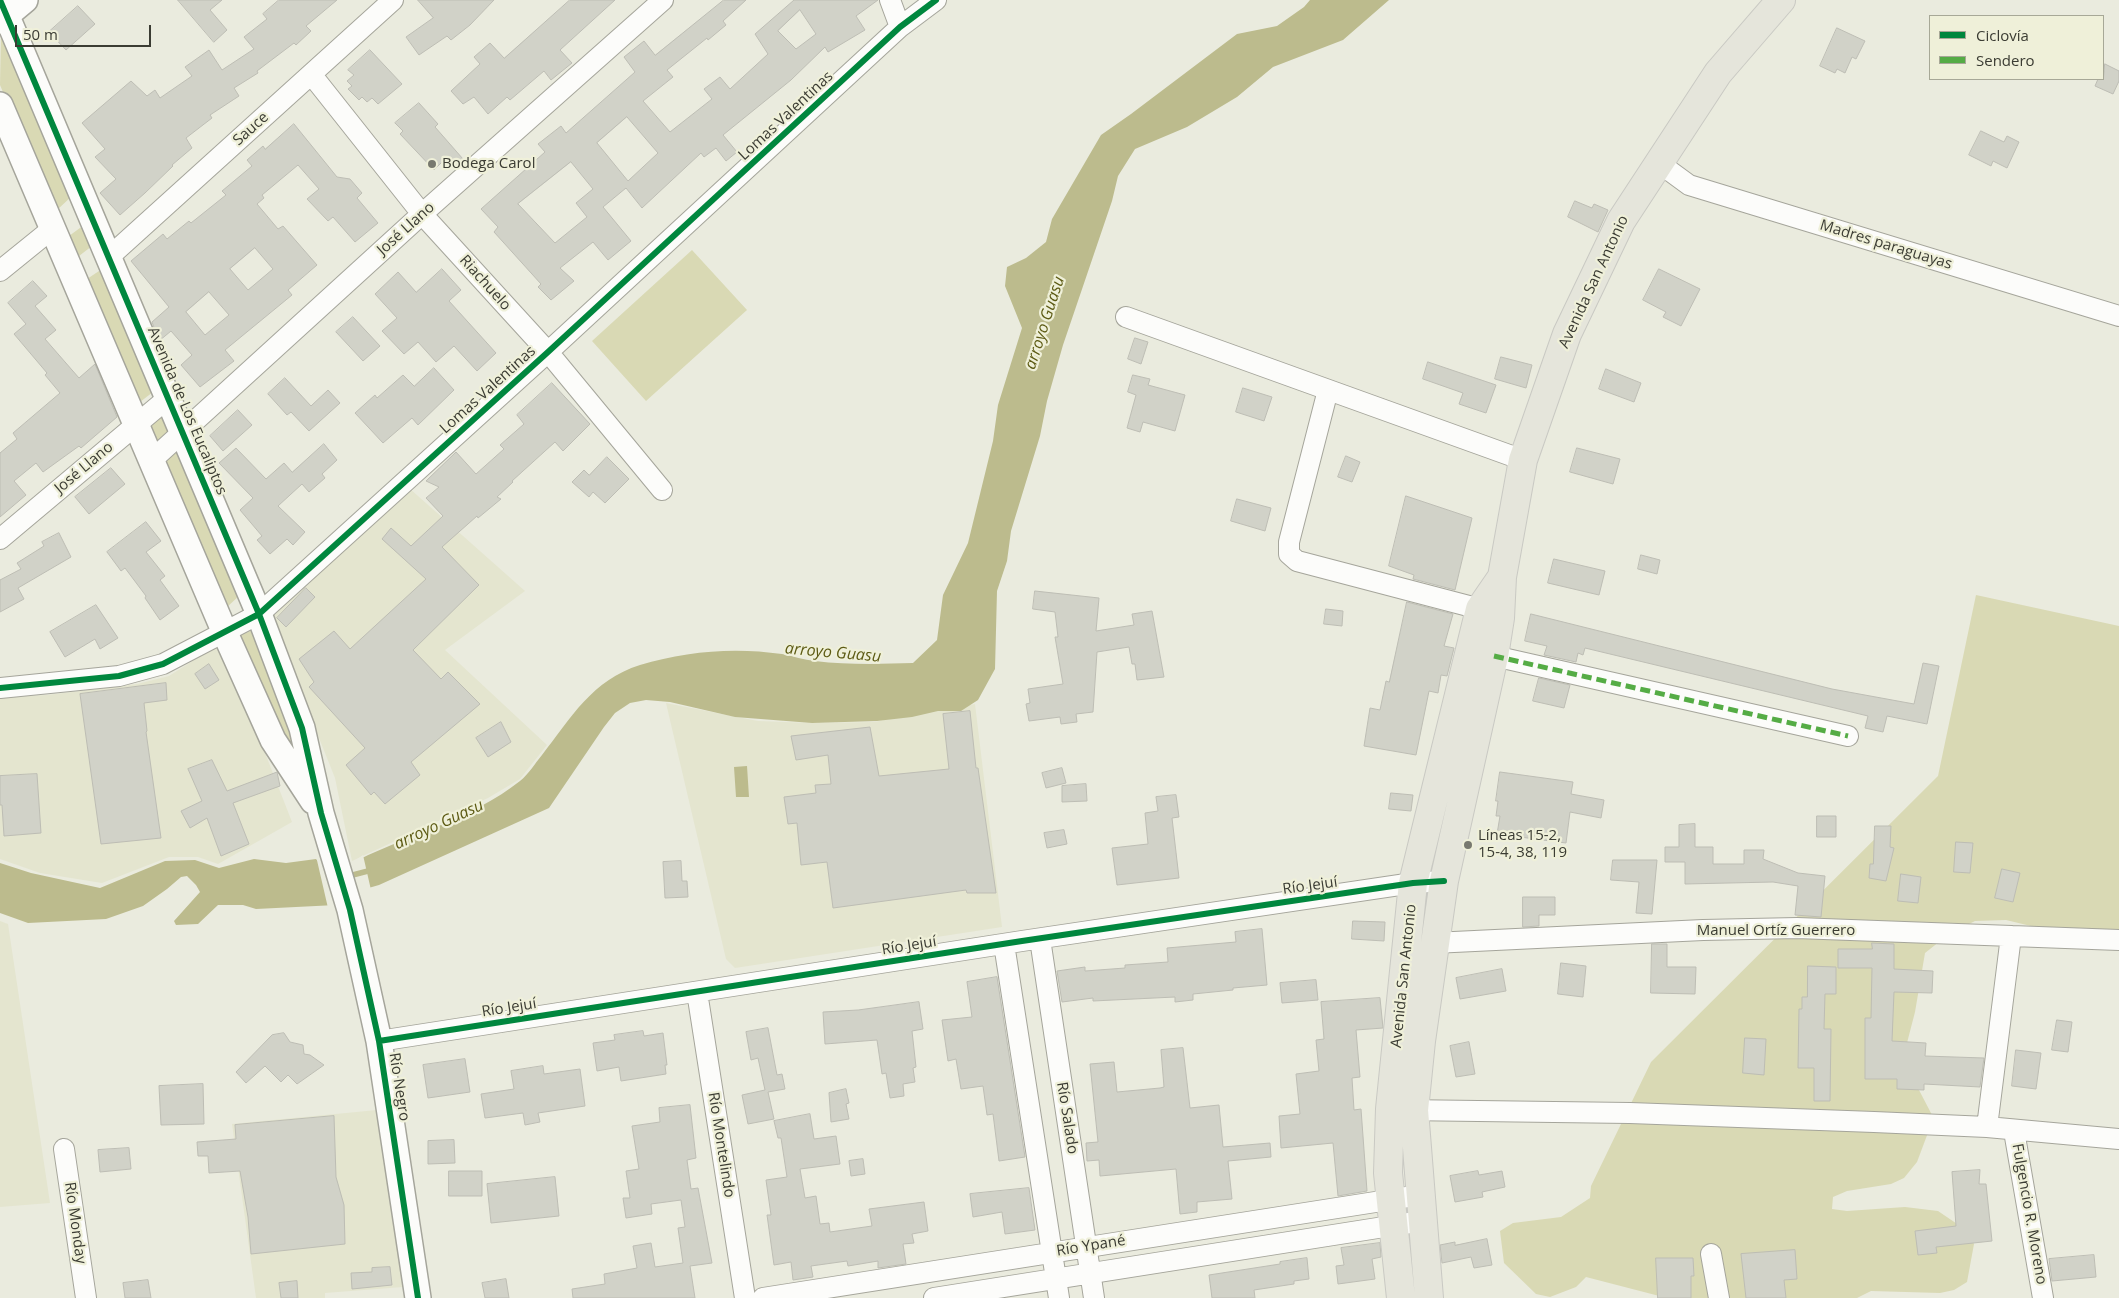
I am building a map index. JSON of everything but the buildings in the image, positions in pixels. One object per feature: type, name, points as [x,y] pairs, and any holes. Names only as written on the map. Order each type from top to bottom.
[{"type":"main road","name":"Avenida San Antonio","points":[[1401,1298],[1388,1173],[1420,1041],[1444,881],[1494,656],[1500,618],[1502,577],[1523,460],[1567,334],[1620,221],[1718,73],[1781,0]]},
{"type":"main road","name":"Avenida San Antonio","points":[[1429,1298],[1421,1208],[1402,1110],[1413,883],[1480,609],[1502,577]]},
{"type":"street","name":"Sauce","points":[[109,257],[393,0]]},
{"type":"street","name":"José Llano","points":[[152,460],[422,214],[663,0]]},
{"type":"street","points":[[890,0],[900,28]]},
{"type":"street","name":"Lomas Valentinas","points":[[0,688],[119,676],[163,664],[259,614],[548,352],[900,28],[936,0]]},
{"type":"street","name":"Avenida de Los Eucaliptos","points":[[8,9],[109,257],[259,614],[302,728],[323,819]]},
{"type":"street","name":"Riachuelo","points":[[311,74],[422,214],[548,352],[662,490]]},
{"type":"street","points":[[0,105],[225,633],[273,740],[323,819]]},
{"type":"street","name":"Madres paraguayas","points":[[1659,162],[1689,185],[2119,316]]},
{"type":"street","points":[[0,271],[53,228]]},
{"type":"street","points":[[1126,317],[1523,460]]},
{"type":"street","points":[[1328,390],[1289,542],[1289,554],[1297,561],[1480,609]]},
{"type":"street","name":"José Llano","points":[[0,539],[168,398]]},
{"type":"street","points":[[1494,656],[1848,736]]},
{"type":"street","name":"Río Negro","points":[[323,819],[350,910],[379,1041],[418,1298]]},
{"type":"street","name":"Río Jejuí","points":[[379,1041],[1040,938],[1413,883],[1444,881]]},
{"type":"street","name":"Manuel Ortíz Guerrero","points":[[1434,943],[1675,931],[1797,928],[2119,940]]},
{"type":"street","points":[[1988,1127],[2011,936]]},
{"type":"street","name":"Río Salado","points":[[1040,938],[1094,1298]]},
{"type":"street","points":[[1004,944],[1058,1289]]},
{"type":"street","name":"Río Montelindo","points":[[697,992],[745,1298]]},
{"type":"street","points":[[1402,1110],[1640,1114],[1988,1127],[2014,1131],[2119,1139]]},
{"type":"street","name":"Fulgencio R. Moreno","points":[[2014,1131],[2043,1298]]},
{"type":"street","name":"Río Monday","points":[[64,1149],[86,1298]]},
{"type":"street","name":"Río Ypané","points":[[763,1298],[1086,1247],[1421,1208]]},
{"type":"street","name":"Río Ypané","points":[[934,1298],[1058,1289],[1090,1274],[1393,1211]]},
{"type":"street","points":[[1711,1254],[1719,1298]]},
{"type":"shaded area","points":[[400,480],[525,591],[445,650],[547,745],[520,779],[488,798],[352,861],[335,778],[268,610]]},
{"type":"shaded area","points":[[212,644],[221,646],[228,658],[292,822],[218,864],[198,857],[169,857],[102,883],[40,873],[0,859],[0,697],[47,695],[137,684],[169,676],[191,662]]},
{"type":"shaded area","points":[[666,703],[758,721],[812,723],[874,722],[975,704],[1002,927],[735,968],[726,959]]},
{"type":"shaded area","points":[[0,921],[8,924],[50,1203],[0,1207]]},
{"type":"shaded area","points":[[377,1110],[403,1287],[325,1293],[325,1298],[256,1298],[232,1124]]},
{"type":"green space","points":[[1,34],[72,196],[57,210],[52,208],[0,85]]},
{"type":"green space","points":[[84,225],[92,246],[79,256],[76,255],[69,236]]},
{"type":"green space","points":[[692,250],[747,310],[646,401],[592,341]]},
{"type":"green space","points":[[102,269],[153,392],[140,402],[87,279]]},
{"type":"green space","points":[[163,414],[173,427],[155,442],[148,425]]},
{"type":"green space","points":[[178,445],[240,595],[226,608],[164,459]]},
{"type":"green space","points":[[1976,595],[2119,626],[2119,938],[2064,934],[2006,920],[1975,921],[1949,934],[1925,953],[1915,1012],[1901,1066],[1907,1067],[1932,1115],[1929,1130],[1917,1162],[1904,1178],[1891,1184],[1847,1191],[1833,1197],[1832,1209],[1847,1211],[1905,1207],[1938,1211],[1969,1232],[1974,1244],[1967,1282],[1954,1290],[1940,1293],[1871,1291],[1857,1298],[1667,1298],[1586,1277],[1576,1287],[1550,1297],[1536,1294],[1504,1263],[1500,1231],[1513,1223],[1561,1217],[1590,1198],[1591,1186],[1651,1062],[1938,776]]},
{"type":"green space","points":[[255,629],[333,836],[237,637]]},
{"type":"water","points":[[1310,0],[1389,0],[1343,40],[1273,67],[1237,97],[1187,127],[1135,149],[1118,176],[1112,201],[1063,345],[1047,401],[1040,436],[1011,531],[1007,561],[997,591],[995,669],[978,700],[961,711],[938,711],[912,717],[877,721],[812,723],[735,717],[670,702],[646,700],[630,703],[615,713],[604,727],[549,808],[379,885],[365,889],[358,860],[462,816],[502,794],[526,775],[584,702],[609,680],[623,672],[640,665],[675,656],[728,651],[764,652],[839,663],[913,663],[937,640],[943,595],[968,543],[993,441],[998,405],[1022,328],[1005,286],[1007,267],[1026,258],[1046,242],[1052,219],[1101,135],[1237,34],[1277,26],[1304,7]]},
{"type":"water","points":[[747,766],[749,797],[736,797],[734,767]]},
{"type":"water","points":[[254,859],[286,863],[316,859],[328,871],[336,905],[256,909],[243,905],[218,905],[198,924],[176,925],[174,921],[200,892],[187,876],[181,877],[143,906],[106,919],[28,923],[0,913],[0,863],[31,873],[100,888],[165,861],[195,860],[219,868]]},
{"type":"pier","points":[[363,855],[371,890],[365,892],[362,890],[356,860]]},
{"type":"pier","points":[[316,856],[330,870],[336,908],[328,908]]},
{"type":"waterway","name":"arroyo Guasu","points":[[345,877],[368,871]]},
{"type":"marked path","points":[[1494,656],[1848,736]]},
{"type":"cycle path","points":[[0,0],[259,614],[302,728],[321,813],[350,910],[379,1041],[418,1298]]},
{"type":"cycle path","points":[[0,688],[119,676],[163,664],[259,614],[548,352],[900,27],[936,0]]},
{"type":"cycle path","points":[[379,1041],[1022,941],[1413,883],[1444,881]]},
{"type":"place","name":"Bodega Carol","points":[[432,164]]},
{"type":"place","name":"Líneas 15-2, 15-4, 38, 119","points":[[1468,845]]}]
